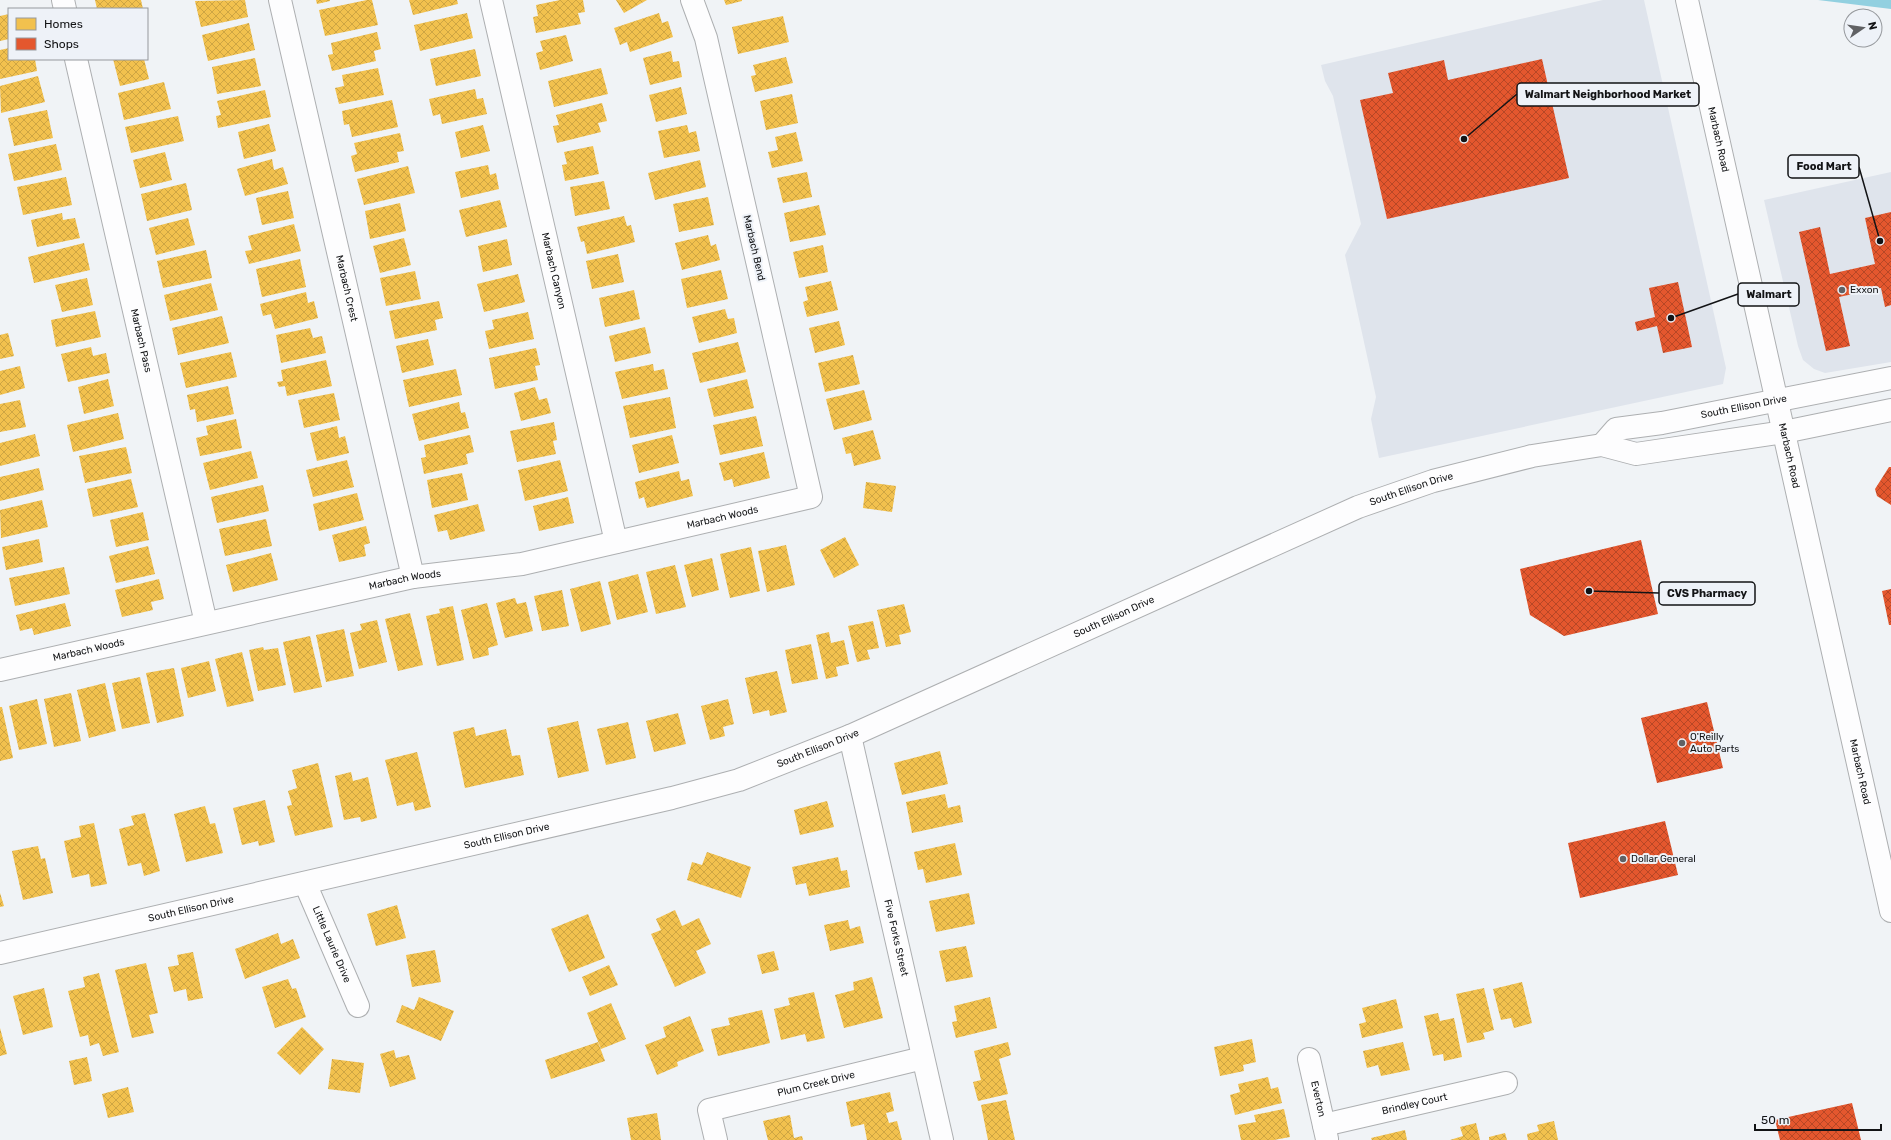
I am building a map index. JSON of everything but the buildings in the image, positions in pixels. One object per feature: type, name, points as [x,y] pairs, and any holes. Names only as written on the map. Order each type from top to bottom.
[{"type":"street","name":"Marbach Crest","points":[[280,0],[413,577]]},
{"type":"street","name":"Marbach Canyon","points":[[491,0],[616,542]]},
{"type":"street","name":"Marbach Bend","points":[[692,0],[706,38],[811,497]]},
{"type":"street","name":"Marbach Road","points":[[1687,0],[1891,910]]},
{"type":"street","name":"Marbach Pass","points":[[76,60],[206,623]]},
{"type":"street","name":"South Ellison Drive","points":[[1602,445],[1616,429],[1662,423],[1882,379]]},
{"type":"street","points":[[1882,379],[1886,411]]},
{"type":"street","name":"South Ellison Drive","points":[[0,953],[679,796],[739,780],[850,736],[1358,507],[1433,481],[1532,456],[1602,445],[1636,454],[1784,432],[1886,411]]},
{"type":"street","name":"Marbach Woods","points":[[0,670],[436,572],[522,564],[811,497]]},
{"type":"street","name":"Five Forks Street","points":[[850,736],[942,1140]]},
{"type":"street","name":"Little Laurie Drive","points":[[305,883],[358,1006]]},
{"type":"street","name":"Plum Creek Drive","points":[[716,1140],[709,1110],[923,1058]]},
{"type":"street","name":"Everton","points":[[1309,1059],[1326,1133]]},
{"type":"street","name":"Brindley Court","points":[[1326,1133],[1506,1083]]},
{"type":"shaded area","points":[[1603,0],[1644,0],[1726,368],[1723,384],[1379,458],[1371,419],[1376,397],[1345,255],[1361,224],[1333,96],[1325,81],[1321,65]]},
{"type":"shaded area","points":[[1891,172],[1891,362],[1825,373],[1814,369],[1803,360],[1798,346],[1764,200]]},
{"type":"water","points":[[1818,0],[1891,0],[1891,9]]},
{"type":"place","name":"Walmart Neighborhood Market","points":[[1464,139]]},
{"type":"place","name":"Food Mart","points":[[1880,241]]},
{"type":"place","name":"Exxon","points":[[1842,290]]},
{"type":"place","name":"Walmart","points":[[1671,318]]},
{"type":"place","name":"CVS Pharmacy","points":[[1589,591]]},
{"type":"place","name":"O'Reilly Auto Parts","points":[[1682,743]]},
{"type":"place","name":"Dollar General","points":[[1623,859]]}]
